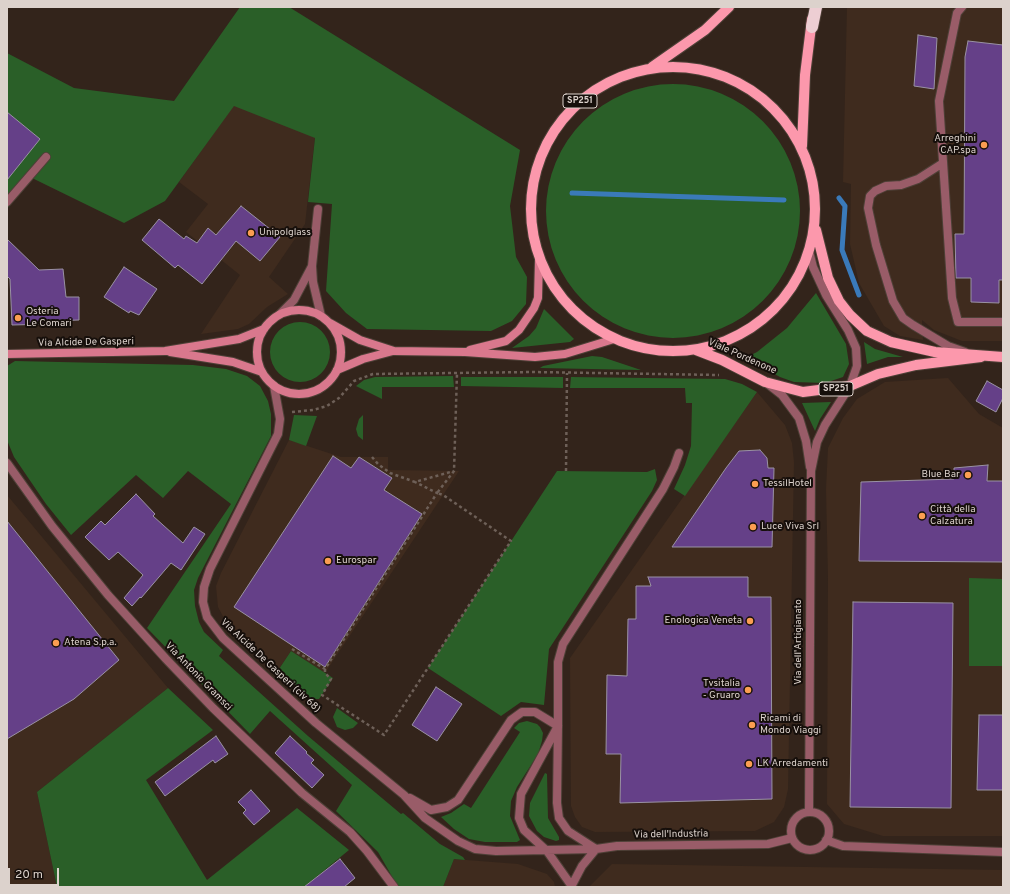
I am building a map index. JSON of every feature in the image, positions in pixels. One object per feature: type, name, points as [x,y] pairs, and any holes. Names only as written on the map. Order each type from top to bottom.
[{"type":"highway","points":[[812,27],[816,7]]},
{"type":"main road","points":[[652,67],[705,30],[729,7]]},
{"type":"main road","points":[[802,147],[805,75],[812,27],[812,7]]},
{"type":"main road","name":"SP251","points":[[465,352],[506,341],[519,330],[534,308],[538,298],[539,260],[531,225],[531,188],[541,153],[560,121],[585,96],[617,77],[652,67],[680,66],[707,70],[733,79],[757,93],[778,111],[795,133],[802,147],[814,185],[815,224],[809,251],[792,287],[766,316],[734,338],[696,350],[675,352],[634,346],[614,339],[590,326],[569,307],[552,285],[539,260]]},
{"type":"main road","name":"Viale Pordenone","points":[[815,224],[820,253],[839,301],[850,315],[867,331],[891,342],[935,352],[1003,358]]},
{"type":"main road","points":[[330,323],[340,340],[340,361],[337,370],[327,384],[313,392],[292,394],[274,386],[262,372],[258,359],[257,345],[264,329],[280,314],[301,310],[321,316],[330,323],[360,340],[394,351]]},
{"type":"main road","name":"Via Alcide De Gasperi","points":[[7,354],[165,351],[238,339],[264,329]]},
{"type":"main road","name":"SP251","points":[[394,351],[465,352],[535,357],[565,354],[614,339]]},
{"type":"main road","name":"Viale Pordenone","points":[[696,350],[722,360],[765,382],[803,392],[850,386],[878,374],[916,365],[981,357]]},
{"type":"main road","name":"Via Alcide De Gasperi","points":[[165,351],[191,357],[233,362],[262,372]]},
{"type":"main road","points":[[337,370],[363,359],[394,351]]},
{"type":"street","points":[[962,7],[957,13],[939,101],[952,298],[958,322],[1003,322]]},
{"type":"street","points":[[7,202],[46,157]]},
{"type":"street","points":[[943,163],[918,179],[901,185],[886,186],[875,191],[870,196],[868,208],[876,245],[893,301],[903,318],[948,346],[981,357]]},
{"type":"street","points":[[318,209],[312,266],[313,282],[321,316]]},
{"type":"street","points":[[809,251],[813,267],[826,295],[848,330],[856,348],[856,366],[850,386],[825,425],[817,442],[811,471]]},
{"type":"street","points":[[280,314],[294,300],[312,266]]},
{"type":"street","points":[[765,382],[782,395],[799,418],[806,441],[811,471]]},
{"type":"street","name":"Via Alcide De Gasperi (civ 68)","points":[[274,386],[280,419],[278,434],[210,569],[204,588],[203,602],[207,617],[223,638],[316,723],[404,795],[425,818],[449,836],[475,848],[496,851],[596,849]]},
{"type":"street","points":[[558,726],[521,794],[518,810],[519,818],[524,830],[547,851],[571,886],[582,866],[596,849],[568,831],[559,818],[557,803],[558,726],[558,662],[563,644],[663,489],[679,453]]},
{"type":"street","name":"Via Antonio Gramsci","points":[[7,462],[52,526],[108,595],[161,654],[213,708],[302,793],[350,832],[367,851],[394,887]]},
{"type":"street","name":"Via dell'Artigianato","points":[[809,812],[811,471]]},
{"type":"street","name":"Via Alcide De Gasperi (civ 68)","points":[[404,795],[431,810],[447,807],[458,800],[511,720],[516,715],[522,712],[535,712],[558,726]]},
{"type":"street","points":[[809,812],[816,813],[826,821],[828,827],[826,840],[822,845],[811,850],[800,847],[792,838],[791,827],[797,817],[809,812]]},
{"type":"street","name":"Via dell'Industria","points":[[596,849],[617,846],[768,844],[792,838]]},
{"type":"street","points":[[826,840],[844,846],[1003,852]]},
{"type":"path","points":[[325,669],[437,493],[454,470],[457,372]]},
{"type":"path","points":[[566,472],[567,372]]},
{"type":"path","points":[[292,412],[313,410],[328,406],[339,398],[354,381],[372,374],[567,372],[720,375]]},
{"type":"path","points":[[292,649],[325,669],[325,673],[331,679],[322,695],[384,735],[511,541],[443,495],[415,482],[390,473],[378,464],[372,457]]},
{"type":"path","points":[[415,482],[454,470]]},
{"type":"shaded area","points":[[847,7],[1003,7],[1003,341],[962,341],[934,330],[922,320],[923,340],[900,336],[884,326],[859,283],[850,244],[851,184],[843,182]]},
{"type":"shaded area","points":[[234,105],[315,137],[305,224],[269,277],[288,294],[267,307],[249,324],[238,329],[201,334],[240,275],[186,232],[208,204],[179,182]]},
{"type":"shaded area","points":[[948,378],[979,414],[1003,428],[1003,579],[969,579],[969,666],[1003,666],[1003,836],[883,836],[844,824],[827,804],[828,577],[826,489],[828,448],[843,418],[857,399],[885,382]]},
{"type":"shaded area","points":[[757,392],[785,425],[792,443],[794,462],[788,789],[784,807],[774,822],[755,831],[595,832],[582,827],[575,817],[571,806],[570,658]]},
{"type":"shaded area","name":"Eurospar","points":[[289,440],[341,457],[388,457],[388,470],[459,471],[325,673],[291,651],[279,669],[226,622],[218,607],[216,586],[221,573]]},
{"type":"shaded area","points":[[7,495],[168,688],[37,792],[57,887],[7,887]]},
{"type":"shaded area","points":[[454,859],[518,864],[547,874],[554,882],[555,887],[443,887]]},
{"type":"shaded area","points":[[612,864],[1003,870],[1003,887],[589,887]]},
{"type":"green space","points":[[240,7],[289,7],[520,150],[510,206],[516,257],[527,277],[526,304],[512,321],[491,331],[367,329],[346,313],[326,291],[332,204],[308,202],[315,138],[234,106],[165,201],[124,223],[32,178],[7,209],[7,53],[74,88],[174,101]]},
{"type":"green space","points":[[673,84],[698,87],[721,94],[733,99],[763,121],[785,151],[790,163],[797,186],[800,211],[797,236],[790,259],[785,271],[763,301],[733,323],[721,328],[698,335],[673,338],[648,335],[625,328],[613,323],[583,301],[561,271],[556,259],[549,236],[546,211],[549,186],[556,163],[561,151],[583,121],[613,99],[625,94],[648,87]]},
{"type":"green space","points":[[816,293],[846,344],[849,364],[843,377],[825,383],[794,382],[780,377],[745,358],[757,352],[787,328]]},
{"type":"green space","points":[[544,309],[574,339],[570,342],[512,348],[529,336],[536,328]]},
{"type":"green space","points":[[294,322],[306,322],[317,327],[325,335],[330,346],[328,364],[317,377],[306,382],[294,382],[283,377],[275,369],[270,358],[270,346],[275,335],[283,327]]},
{"type":"green space","points":[[864,342],[875,349],[903,357],[888,357],[867,364]]},
{"type":"green space","points":[[592,356],[602,357],[641,370],[540,368],[543,366]]},
{"type":"green space","points":[[15,361],[193,365],[226,369],[247,376],[260,386],[268,401],[271,414],[271,436],[198,578],[194,590],[195,606],[199,622],[204,632],[223,650],[219,656],[308,736],[401,814],[403,813],[440,844],[463,857],[465,860],[454,859],[443,887],[398,887],[378,852],[336,811],[352,785],[270,711],[250,734],[147,628],[231,504],[188,471],[163,498],[136,475],[71,535],[46,504],[14,457],[7,440],[7,366]]},
{"type":"green space","points":[[453,376],[454,387],[382,387],[382,399],[356,386],[364,380],[375,377]]},
{"type":"green space","points":[[461,377],[563,377],[563,388],[461,386]]},
{"type":"green space","points":[[571,377],[725,379],[742,384],[757,392],[685,496],[674,489],[685,465],[691,446],[692,403],[686,403],[685,388],[570,388]]},
{"type":"green space","points":[[831,402],[820,419],[815,431],[802,403]]},
{"type":"green space","points":[[294,415],[317,416],[306,446],[289,440]]},
{"type":"green space","points":[[363,415],[363,440],[358,436],[356,429],[359,419]]},
{"type":"green space","points":[[655,469],[657,480],[652,491],[549,649],[544,705],[521,702],[501,716],[428,668],[557,471],[647,472]]},
{"type":"green space","points":[[969,578],[1003,579],[1003,666],[969,666]]},
{"type":"green space","points":[[291,651],[333,678],[319,699],[311,699],[279,669]]},
{"type":"green space","points":[[168,688],[213,730],[146,780],[207,880],[297,808],[349,850],[304,887],[57,887],[37,792]]},
{"type":"green space","points":[[337,708],[358,723],[353,728],[345,730],[337,727],[333,717]]},
{"type":"green space","points":[[527,721],[537,724],[543,733],[538,754],[517,787],[511,801],[510,816],[520,840],[517,842],[485,842],[469,839],[454,829],[441,817],[451,813],[464,804],[471,808],[520,732],[514,728],[519,723]]},
{"type":"green space","points":[[545,773],[547,774],[548,818],[559,837],[559,840],[556,841],[544,837],[537,831],[529,816],[530,803]]},
{"type":"building","points":[[918,35],[937,38],[934,89],[914,86]]},
{"type":"building","name":"Arreghini CAP.spa","points":[[968,41],[1003,45],[1003,280],[999,280],[999,303],[971,302],[971,278],[956,278],[955,234],[964,234],[965,57]]},
{"type":"building","points":[[7,112],[40,139],[7,180]]},
{"type":"building","points":[[241,206],[280,237],[260,261],[236,241],[202,284],[178,265],[175,268],[142,240],[159,219],[184,239],[186,236],[197,243],[208,228],[216,235]]},
{"type":"building","points":[[7,239],[39,270],[63,269],[66,297],[79,297],[79,320],[49,321],[49,324],[12,325],[10,279],[7,276]]},
{"type":"building","points":[[124,267],[157,289],[139,315],[130,311],[129,313],[104,297]]},
{"type":"building","points":[[987,381],[1003,390],[1003,398],[996,412],[976,401]]},
{"type":"building","points":[[760,450],[767,458],[768,468],[774,468],[772,547],[672,547],[739,451]]},
{"type":"building","name":"Eurospar","points":[[333,456],[351,468],[359,457],[392,478],[384,490],[422,514],[325,667],[234,607]]},
{"type":"building","points":[[988,465],[987,481],[1003,481],[1003,562],[859,561],[861,482],[954,479],[954,468]]},
{"type":"building","points":[[136,494],[155,514],[153,516],[183,543],[194,527],[205,534],[181,570],[171,563],[141,598],[140,597],[132,606],[124,598],[143,575],[118,552],[109,560],[85,537],[101,521],[105,525]]},
{"type":"building","name":"Atena S.p.a.","points":[[7,521],[119,660],[74,699],[7,739]]},
{"type":"building","points":[[648,577],[748,577],[748,597],[771,597],[772,799],[620,803],[621,754],[606,754],[607,675],[627,676],[628,619],[636,619],[636,586],[651,586]]},
{"type":"building","points":[[853,602],[953,603],[951,808],[850,807]]},
{"type":"building","points":[[436,687],[462,704],[437,741],[412,725]]},
{"type":"building","points":[[979,715],[1003,715],[1003,790],[977,790]]},
{"type":"building","points":[[216,736],[228,754],[215,763],[213,760],[165,796],[155,782]]},
{"type":"building","points":[[290,736],[314,760],[311,763],[324,775],[312,788],[275,753]]},
{"type":"building","points":[[251,790],[270,811],[254,825],[243,813],[246,810],[238,802]]},
{"type":"building","points":[[340,859],[355,878],[344,887],[304,887]]},
{"type":"waterway","points":[[572,193],[784,200]]},
{"type":"waterway","points":[[839,198],[845,206],[842,250],[859,295]]},
{"type":"place","name":"Arreghini CAP.spa","points":[[984,145]]},
{"type":"place","name":"Unipolglass","points":[[251,233]]},
{"type":"place","name":"Osteria Le Comari","points":[[18,318]]},
{"type":"place","name":"Blue Bar","points":[[968,475]]},
{"type":"place","name":"TessilHotel","points":[[755,484]]},
{"type":"place","name":"Città della Calzatura","points":[[922,516]]},
{"type":"place","name":"Luce Viva Srl","points":[[753,527]]},
{"type":"place","name":"Eurospar","points":[[328,561]]},
{"type":"place","name":"Enologica Veneta","points":[[750,621]]},
{"type":"place","name":"Atena S.p.a.","points":[[56,643]]},
{"type":"place","name":"Tvsitalia - Gruaro","points":[[748,690]]},
{"type":"place","name":"Ricami di Mondo Viaggi","points":[[752,725]]},
{"type":"place","name":"LK Arredamenti","points":[[749,764]]}]
